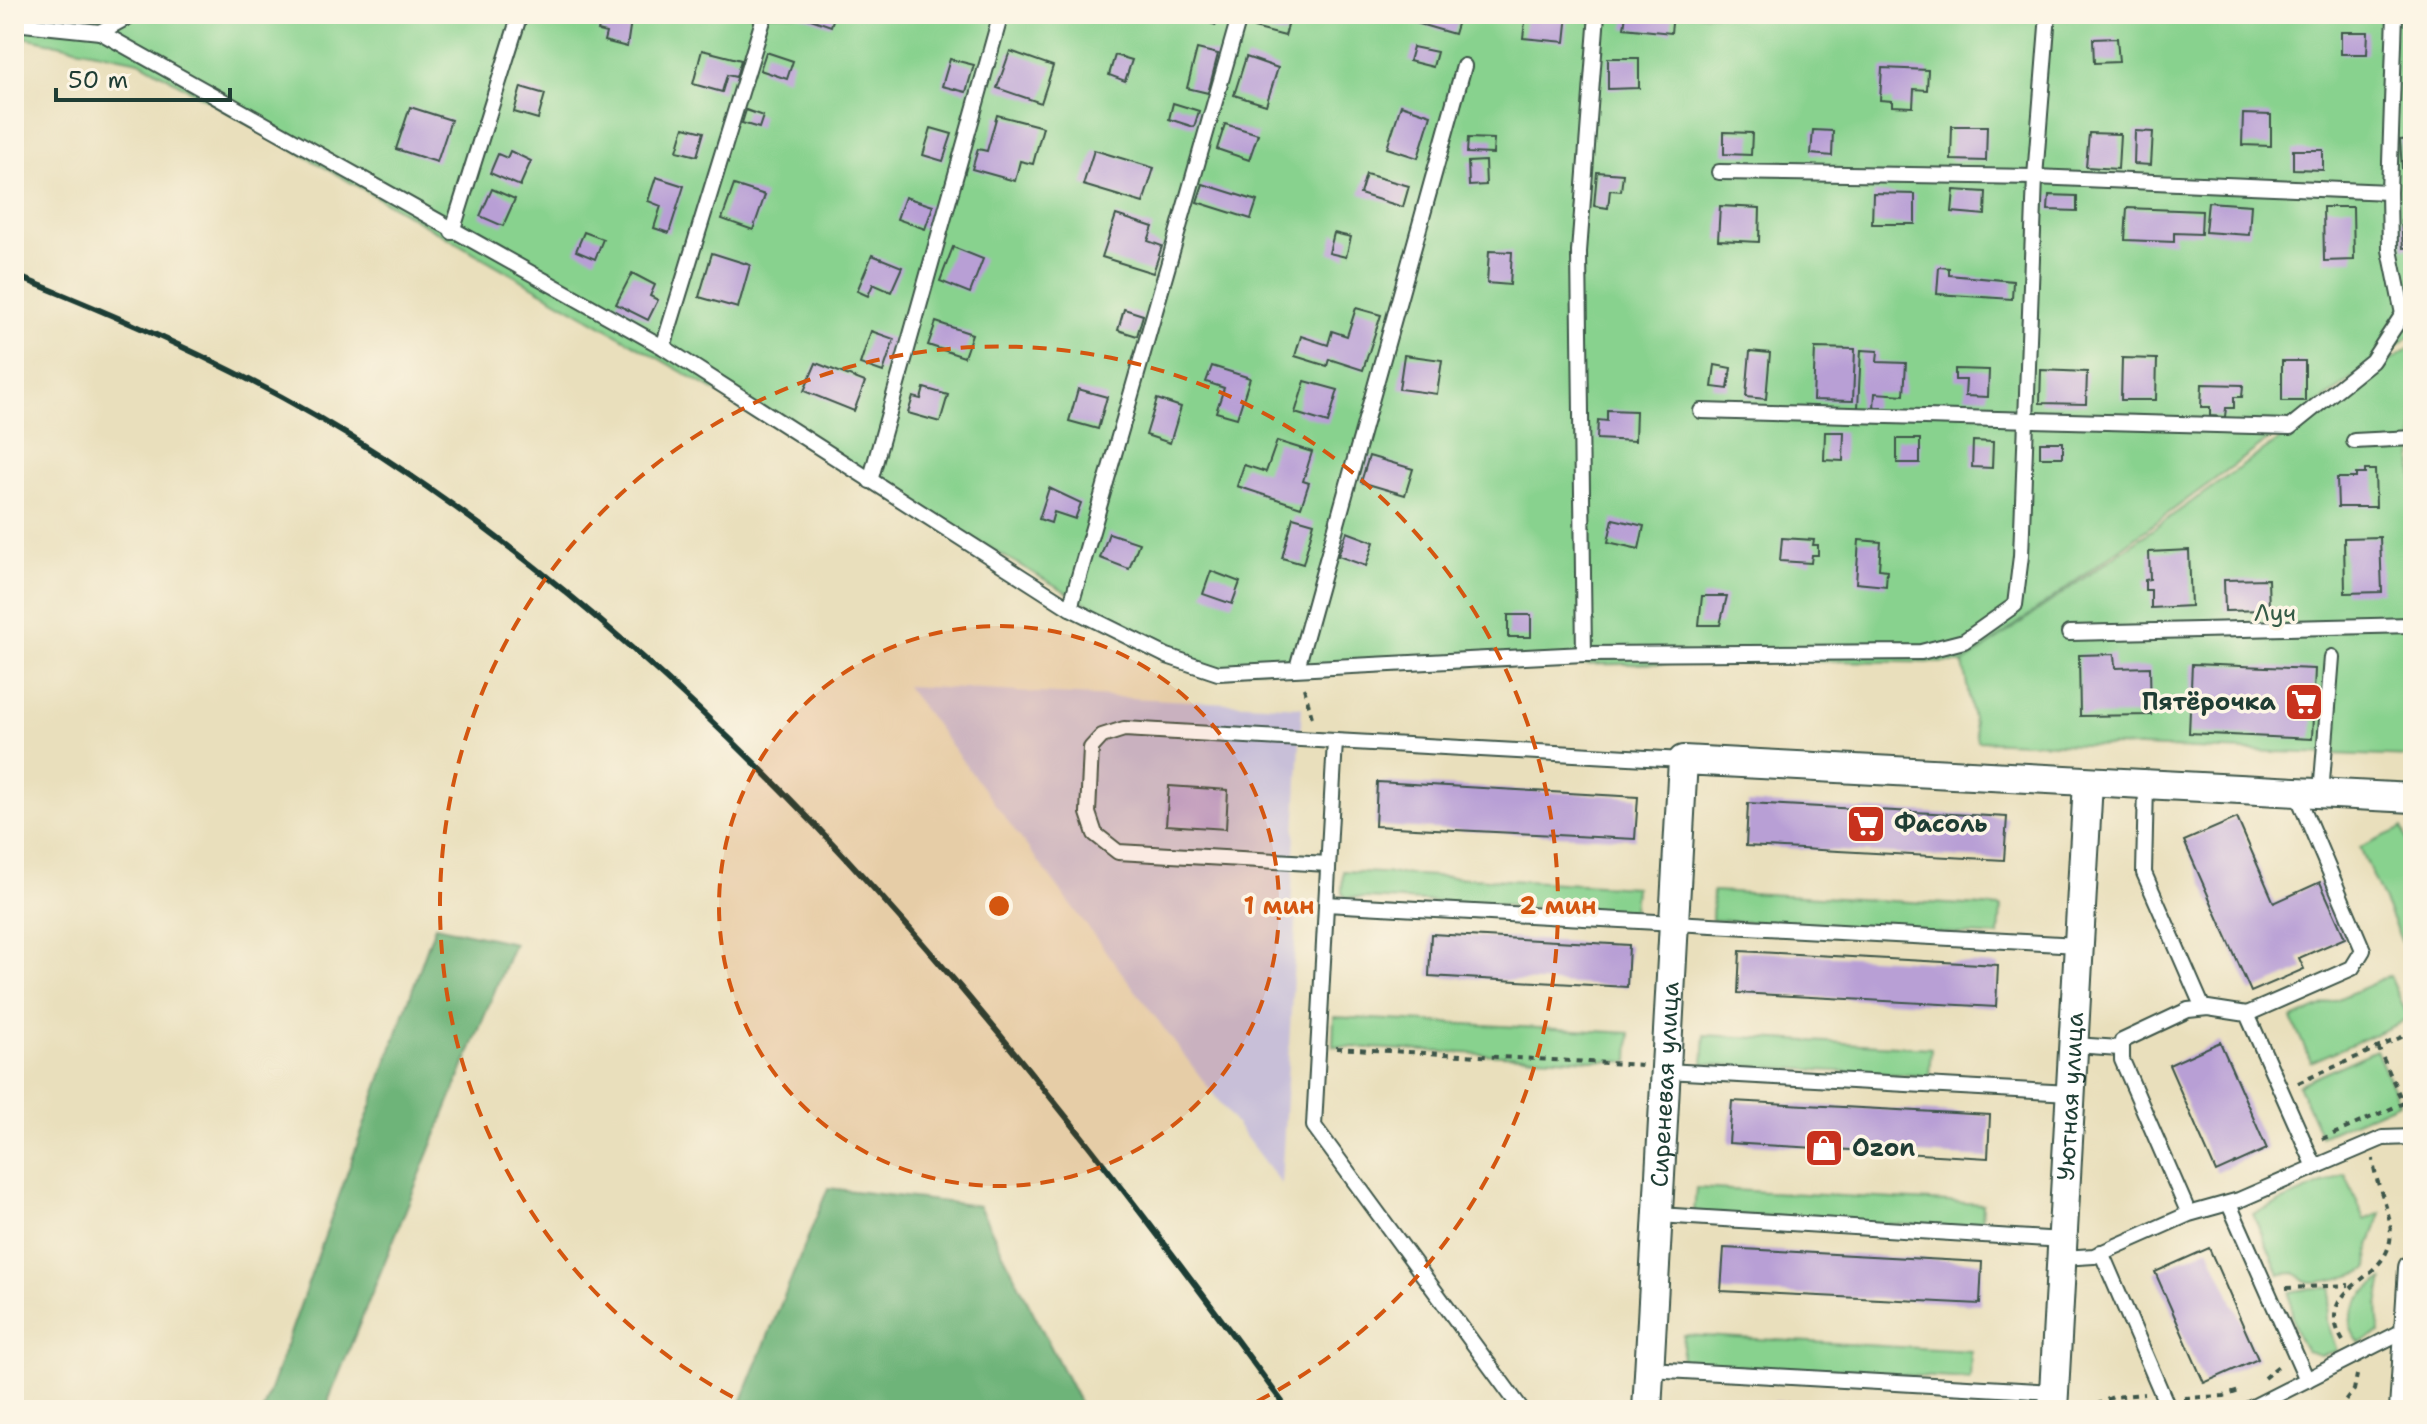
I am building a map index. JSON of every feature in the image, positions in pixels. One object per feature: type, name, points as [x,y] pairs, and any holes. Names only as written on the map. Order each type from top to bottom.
[{"type":"street","points":[[1683,760],[2413,798]]},
{"type":"street","name":"Сиреневая улица","points":[[1647,1410],[1683,760]]},
{"type":"street","name":"Уютная улица","points":[[2054,1401],[2088,782]]},
{"type":"street","points":[[2404,1410],[2413,1268]]},
{"type":"lane","points":[[100,32],[133,14]]},
{"type":"lane","points":[[452,232],[520,14]]},
{"type":"lane","points":[[663,347],[765,14]]},
{"type":"lane","points":[[870,481],[1001,14]]},
{"type":"lane","points":[[1070,608],[1240,14]]},
{"type":"lane","points":[[1584,654],[1579,252],[1597,14]]},
{"type":"lane","points":[[14,23],[100,32],[452,232],[663,347],[1070,608],[1167,656],[1218,673],[1584,654],[1921,652],[1964,641],[2015,605],[2021,556],[2035,177],[2048,14]]},
{"type":"lane","points":[[1701,411],[2290,427],[2372,361],[2408,313],[2390,250],[2395,14]]},
{"type":"lane","points":[[1297,668],[1464,66]]},
{"type":"lane","points":[[1719,172],[2035,177],[2389,192]]},
{"type":"lane","points":[[2354,441],[2413,438]]},
{"type":"lane","points":[[2069,633],[2413,625]]},
{"type":"lane","points":[[2189,1214],[2122,1060],[2120,1048],[2127,1036],[2188,1010],[2203,1008],[2247,1014],[2352,968],[2363,950],[2309,793],[2332,657]]},
{"type":"lane","points":[[1328,864],[1118,852],[1095,834],[1088,813],[1091,748],[1111,731],[1683,760]]},
{"type":"lane","points":[[1335,741],[1315,1128],[1522,1410]]},
{"type":"lane","points":[[2146,785],[2144,873],[2203,1008]]},
{"type":"lane","points":[[1326,904],[2079,945]]},
{"type":"lane","points":[[2247,1014],[2315,1167]]},
{"type":"lane","points":[[2074,1045],[2120,1048]]},
{"type":"lane","points":[[1666,1069],[2071,1093]]},
{"type":"lane","points":[[1658,1215],[2062,1249],[2085,1258],[2189,1214],[2229,1204],[2374,1141],[2398,1135],[2413,1137]]},
{"type":"lane","points":[[2229,1204],[2307,1380]]},
{"type":"lane","points":[[2101,1252],[2167,1403]]},
{"type":"lane","points":[[2247,1410],[2409,1328]]},
{"type":"lane","points":[[1649,1369],[2054,1401]]},
{"type":"path","points":[[1297,668],[1312,712],[1314,740]]},
{"type":"path","points":[[2281,1090],[2413,1032]]},
{"type":"path","points":[[1318,1047],[1666,1069]]},
{"type":"path","points":[[2378,1047],[2403,1103]]},
{"type":"path","points":[[2305,1146],[2413,1099]]},
{"type":"path","points":[[2338,1410],[2349,1398],[2356,1382],[2351,1358],[2340,1336],[2336,1316],[2338,1304],[2351,1285],[2380,1264],[2390,1240],[2389,1216],[2373,1168],[2374,1141]]},
{"type":"path","points":[[2268,1291],[2303,1285],[2351,1285]]},
{"type":"path","points":[[2254,1384],[2277,1368],[2293,1348]]},
{"type":"path","points":[[2085,1410],[2129,1394],[2167,1403],[2244,1389]]},
{"type":"path","points":[[1171,1410],[1178,1407],[1184,1410]]},
{"type":"shaded area","points":[[906,686],[1302,707],[1291,907],[1297,908],[1281,1184]]},
{"type":"green space","name":"Луч","points":[[14,14],[2413,14],[2413,334],[1964,663],[2413,345],[2413,757],[1977,741],[1963,663],[1832,661],[1203,670],[139,61],[14,35]]},
{"type":"green space","points":[[2402,828],[2413,854],[2413,943],[2404,947],[2360,847]]},
{"type":"green space","points":[[1343,871],[1635,887],[1633,912],[1346,897],[1342,893]]},
{"type":"green space","points":[[1713,891],[2001,907],[1999,936],[1712,920]]},
{"type":"green space","points":[[435,926],[514,943],[329,1399],[328,1410],[263,1410]]},
{"type":"green space","points":[[2390,976],[2409,1019],[2311,1062],[2292,1019]]},
{"type":"green space","points":[[1334,1017],[1630,1033],[1629,1062],[1333,1046]]},
{"type":"green space","points":[[1705,1035],[1931,1048],[1929,1076],[1703,1064]]},
{"type":"green space","points":[[2376,1050],[2399,1102],[2321,1136],[2298,1085]]},
{"type":"green space","points":[[2345,1174],[2365,1220],[2381,1213],[2368,1253],[2369,1268],[2319,1282],[2306,1281],[2295,1273],[2279,1274],[2253,1214]]},
{"type":"green space","points":[[828,1188],[979,1206],[1083,1410],[738,1410]]},
{"type":"green space","points":[[1696,1188],[1983,1204],[1982,1229],[1694,1213]]},
{"type":"green space","points":[[2383,1279],[2378,1305],[2380,1333],[2360,1343],[2353,1334],[2351,1316],[2360,1299]]},
{"type":"green space","points":[[2332,1288],[2326,1318],[2337,1351],[2320,1355],[2306,1351],[2299,1337],[2292,1316],[2290,1292]]},
{"type":"green space","points":[[1684,1335],[1971,1351],[1970,1379],[1682,1363]]},
{"type":"building","points":[[602,14],[632,14],[627,47],[604,41],[606,33],[598,31]]},
{"type":"building","points":[[796,14],[835,14],[831,26]]},
{"type":"building","points":[[1182,14],[1220,14],[1216,25]]},
{"type":"building","points":[[1258,14],[1291,14],[1285,36],[1254,28]]},
{"type":"building","points":[[1419,14],[1460,14],[1454,34],[1416,23]]},
{"type":"building","points":[[1526,14],[1568,14],[1565,42],[1523,38]]},
{"type":"building","points":[[1626,14],[1673,14],[1671,33],[1624,28]]},
{"type":"building","points":[[1979,14],[2027,14],[2026,22],[1979,19]]},
{"type":"building","points":[[2341,32],[2368,32],[2367,54],[2341,54]]},
{"type":"building","points":[[2117,38],[2119,62],[2094,63],[2093,39]]},
{"type":"building","points":[[1413,47],[1437,52],[1433,67],[1409,61]]},
{"type":"building","points":[[1197,49],[1218,54],[1208,93],[1187,88]]},
{"type":"building","points":[[702,50],[741,60],[736,77],[727,75],[722,92],[693,84]]},
{"type":"building","points":[[1010,51],[1053,66],[1041,103],[997,88]]},
{"type":"building","points":[[766,52],[793,61],[787,79],[760,70]]},
{"type":"building","points":[[1115,55],[1132,60],[1125,81],[1109,75]]},
{"type":"building","points":[[1246,57],[1278,68],[1266,105],[1234,95]]},
{"type":"building","points":[[1608,58],[1639,58],[1639,88],[1608,89]]},
{"type":"building","points":[[950,59],[974,65],[966,92],[942,86]]},
{"type":"building","points":[[1882,68],[1928,70],[1927,90],[1914,89],[1913,107],[1892,106],[1892,101],[1880,100]]},
{"type":"building","points":[[521,87],[545,94],[538,119],[514,112]]},
{"type":"building","points":[[1173,103],[1199,111],[1194,127],[1169,119]]},
{"type":"building","points":[[1401,105],[1431,115],[1418,158],[1387,148]]},
{"type":"building","points":[[410,107],[451,120],[437,162],[396,149]]},
{"type":"building","points":[[746,110],[763,116],[759,128],[742,123]]},
{"type":"building","points":[[2243,114],[2271,115],[2271,146],[2242,145]]},
{"type":"building","points":[[997,115],[1043,127],[1033,164],[1020,161],[1015,181],[972,169],[978,149],[987,151]]},
{"type":"building","points":[[1225,124],[1258,134],[1249,160],[1217,149]]},
{"type":"building","points":[[1952,126],[1987,126],[1986,161],[1951,160]]},
{"type":"building","points":[[684,127],[704,132],[697,156],[677,151]]},
{"type":"building","points":[[931,128],[952,134],[943,161],[923,155]]},
{"type":"building","points":[[1813,130],[1833,131],[1832,156],[1811,154]]},
{"type":"building","points":[[2135,131],[2153,132],[2151,165],[2134,164]]},
{"type":"building","points":[[1724,132],[1752,133],[1751,155],[1724,154]]},
{"type":"building","points":[[2089,133],[2120,134],[2118,169],[2086,167]]},
{"type":"building","points":[[1468,138],[1494,139],[1493,154],[1467,153]]},
{"type":"building","points":[[2413,139],[2413,169],[2402,169],[2400,140]]},
{"type":"building","points":[[1094,150],[1154,168],[1143,203],[1083,185]]},
{"type":"building","points":[[2293,150],[2323,150],[2323,170],[2293,169]]},
{"type":"building","points":[[510,151],[531,161],[520,186],[490,173],[498,154],[507,158]]},
{"type":"building","points":[[1485,161],[1486,185],[1469,186],[1468,162]]},
{"type":"building","points":[[1597,172],[1623,174],[1621,191],[1610,190],[1608,208],[1594,206]]},
{"type":"building","points":[[1366,174],[1409,186],[1403,207],[1360,194]]},
{"type":"building","points":[[656,177],[684,186],[669,233],[654,228],[661,206],[648,201]]},
{"type":"building","points":[[1203,184],[1257,201],[1251,219],[1197,202]]},
{"type":"building","points":[[734,185],[765,195],[753,230],[722,219]]},
{"type":"building","points":[[492,189],[515,199],[503,226],[480,216]]},
{"type":"building","points":[[1954,190],[1986,192],[1985,215],[1952,212]]},
{"type":"building","points":[[1873,193],[1915,194],[1915,224],[1872,224]]},
{"type":"building","points":[[2049,195],[2077,196],[2077,211],[2048,210]]},
{"type":"building","points":[[905,197],[933,206],[925,229],[897,219]]},
{"type":"building","points":[[2208,202],[2251,205],[2249,235],[2205,232]]},
{"type":"building","points":[[1720,206],[1760,208],[1759,242],[1718,240]]},
{"type":"building","points":[[2323,207],[2353,207],[2354,260],[2324,261]]},
{"type":"building","points":[[2127,208],[2202,211],[2201,234],[2174,233],[2174,242],[2125,240]]},
{"type":"building","points":[[1116,215],[1153,227],[1148,241],[1162,246],[1153,273],[1102,257]]},
{"type":"building","points":[[2413,219],[2413,247],[2403,248],[2401,220]]},
{"type":"building","points":[[584,232],[603,239],[595,259],[576,251]]},
{"type":"building","points":[[1334,233],[1351,237],[1346,257],[1329,253]]},
{"type":"building","points":[[953,247],[983,259],[970,293],[940,281]]},
{"type":"building","points":[[1489,251],[1512,252],[1510,285],[1487,283]]},
{"type":"building","points":[[712,253],[750,265],[738,308],[699,297]]},
{"type":"building","points":[[872,255],[902,267],[891,292],[873,284],[868,296],[857,291]]},
{"type":"building","points":[[1939,267],[1949,268],[1949,275],[2013,281],[2012,299],[1937,294]]},
{"type":"building","points":[[632,273],[655,285],[650,296],[658,300],[648,320],[616,304]]},
{"type":"building","points":[[1356,308],[1381,315],[1363,370],[1329,359],[1327,366],[1295,356],[1301,336],[1328,345],[1332,331],[1347,336]]},
{"type":"building","points":[[1124,309],[1143,315],[1137,336],[1118,330]]},
{"type":"building","points":[[936,322],[972,334],[964,357],[928,345]]},
{"type":"building","points":[[871,331],[894,339],[883,372],[860,364]]},
{"type":"building","points":[[1815,348],[1855,349],[1853,401],[1813,400]]},
{"type":"building","points":[[1861,350],[1878,351],[1877,362],[1906,363],[1904,395],[1875,393],[1874,408],[1858,408]]},
{"type":"building","points":[[1750,351],[1770,353],[1766,399],[1746,397]]},
{"type":"building","points":[[1404,355],[1442,360],[1437,394],[1399,389]]},
{"type":"building","points":[[2122,358],[2157,359],[2156,400],[2121,400]]},
{"type":"building","points":[[2282,361],[2305,361],[2305,401],[2282,401]]},
{"type":"building","points":[[816,363],[865,382],[854,411],[804,391]]},
{"type":"building","points":[[1715,365],[1731,368],[1728,389],[1712,387]]},
{"type":"building","points":[[1212,366],[1250,378],[1237,418],[1216,412],[1224,388],[1206,382]]},
{"type":"building","points":[[1955,369],[1989,370],[1988,397],[1965,396],[1966,380],[1955,380]]},
{"type":"building","points":[[2041,370],[2087,372],[2086,404],[2040,403]]},
{"type":"building","points":[[1305,381],[1338,390],[1328,423],[1295,413]]},
{"type":"building","points":[[2202,384],[2243,385],[2242,397],[2234,397],[2234,408],[2226,408],[2225,417],[2210,416],[2210,407],[2201,407]]},
{"type":"building","points":[[924,388],[948,395],[940,422],[908,413],[913,397],[921,399]]},
{"type":"building","points":[[1078,389],[1107,397],[1098,429],[1069,421]]},
{"type":"building","points":[[1157,399],[1181,407],[1170,443],[1146,435]]},
{"type":"building","points":[[1607,410],[1636,411],[1635,441],[1597,439],[1598,420],[1607,421]]},
{"type":"building","points":[[1825,432],[1844,432],[1843,461],[1824,460]]},
{"type":"building","points":[[1897,439],[1920,439],[1920,463],[1897,463]]},
{"type":"building","points":[[1277,441],[1312,452],[1303,481],[1309,483],[1301,507],[1237,486],[1244,465],[1266,472]]},
{"type":"building","points":[[1973,441],[1993,442],[1992,468],[1972,467]]},
{"type":"building","points":[[2040,442],[2063,442],[2063,457],[2040,457]]},
{"type":"building","points":[[1369,456],[1413,469],[1405,495],[1361,482]]},
{"type":"building","points":[[2365,470],[2375,470],[2376,507],[2338,507],[2337,478],[2356,478],[2356,474],[2365,474]]},
{"type":"building","points":[[1049,488],[1081,503],[1075,519],[1054,512],[1051,523],[1039,519]]},
{"type":"building","points":[[1293,517],[1314,523],[1303,564],[1282,558]]},
{"type":"building","points":[[1613,519],[1644,526],[1639,549],[1608,542]]},
{"type":"building","points":[[1347,532],[1374,542],[1366,566],[1338,556]]},
{"type":"building","points":[[1109,533],[1139,543],[1129,569],[1100,558]]},
{"type":"building","points":[[2380,537],[2382,592],[2345,593],[2344,538]]},
{"type":"building","points":[[1782,538],[1814,540],[1813,545],[1818,545],[1818,555],[1812,555],[1811,563],[1780,561]]},
{"type":"building","points":[[1859,540],[1881,542],[1879,569],[1887,570],[1886,586],[1856,583]]},
{"type":"building","points":[[2189,550],[2191,606],[2151,608],[2151,590],[2145,590],[2145,580],[2150,579],[2149,552]]},
{"type":"building","points":[[1211,571],[1240,582],[1232,604],[1203,594]]},
{"type":"building","points":[[2268,579],[2269,610],[2225,611],[2224,580]]},
{"type":"building","points":[[1702,596],[1727,596],[1720,625],[1699,625]]},
{"type":"building","points":[[1508,615],[1531,615],[1531,637],[1508,637]]},
{"type":"building","points":[[2114,654],[2115,668],[2150,667],[2151,715],[2080,716],[2079,655]]},
{"type":"building","points":[[2192,664],[2315,669],[2312,739],[2189,733]]},
{"type":"building","points":[[1377,782],[1638,797],[1635,839],[1375,826]]},
{"type":"building","points":[[1169,786],[1228,790],[1226,829],[1166,825]]},
{"type":"building","points":[[1748,803],[2007,817],[2004,860],[1746,846]]},
{"type":"building","points":[[2237,818],[2274,903],[2320,882],[2345,938],[2299,958],[2304,969],[2251,992],[2184,841]]},
{"type":"building","points":[[1431,934],[1629,945],[1627,987],[1429,976]]},
{"type":"building","points":[[1740,951],[1998,965],[1996,1007],[1738,993]]},
{"type":"building","points":[[2220,1042],[2267,1149],[2216,1172],[2169,1065]]},
{"type":"building","points":[[1732,1101],[1990,1115],[1988,1158],[1729,1143]]},
{"type":"building","points":[[1724,1248],[1982,1262],[1980,1304],[1721,1291]]},
{"type":"building","points":[[2209,1248],[2258,1359],[2204,1383],[2155,1272]]},
{"type":"building","points":[[1773,1401],[1895,1408],[1895,1410],[1773,1410]]},
{"type":"railway","points":[[14,275],[202,356],[337,429],[381,456],[516,552],[643,657],[763,771],[876,891],[985,1017],[1089,1146],[1288,1410]]},
{"type":"place","name":"Пятёрочка","points":[[2304,702]]},
{"type":"place","name":"Фасоль","points":[[1866,824]]},
{"type":"place","name":"Ozon","points":[[1824,1148]]}]
